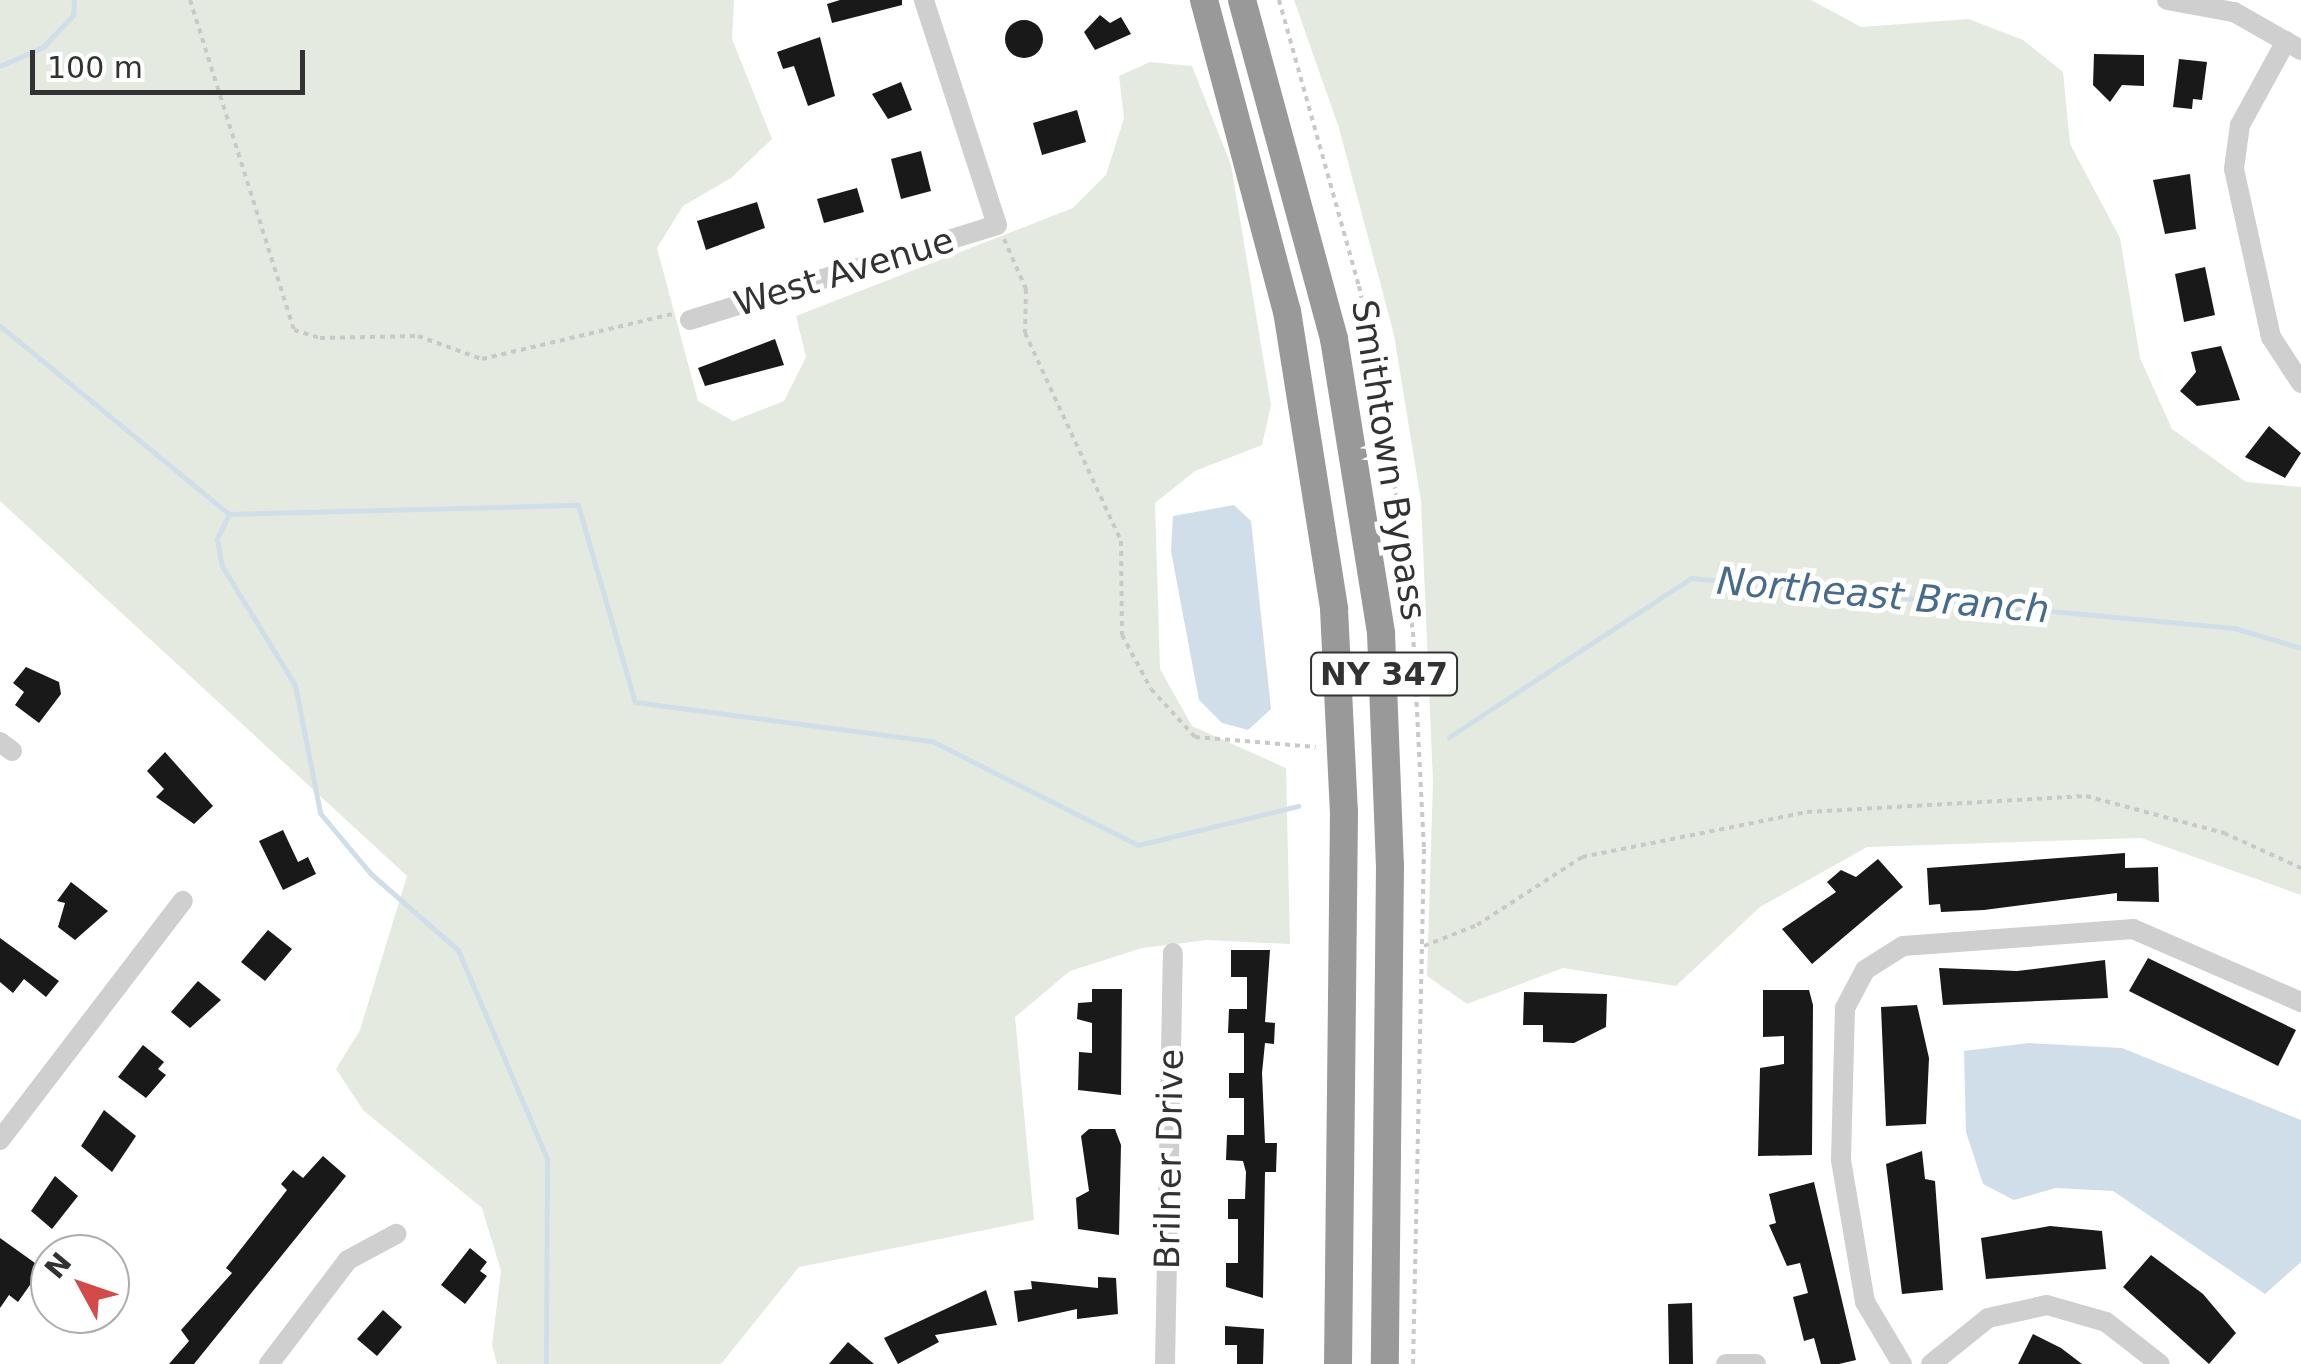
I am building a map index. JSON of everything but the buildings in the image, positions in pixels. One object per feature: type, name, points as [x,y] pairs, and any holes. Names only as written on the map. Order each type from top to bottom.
[{"type":"highway","name":"Smithtown Bypass","points":[[1204,0],[1294,342],[1334,608],[1344,812],[1338,1364]]},
{"type":"highway","name":"Smithtown Bypass","points":[[1242,0],[1341,372],[1381,633],[1390,866],[1386,1364]]},
{"type":"street","points":[[924,0],[997,224]]},
{"type":"street","points":[[2167,0],[2234,12],[2293,46],[2240,125],[2234,169],[2271,336],[2301,384]]},
{"type":"street","name":"West Avenue","points":[[690,320],[997,224]]},
{"type":"street","points":[[0,1140],[183,900]]},
{"type":"street","points":[[1902,1364],[1866,1302],[1841,1160],[1845,1008],[1866,970],[1903,946],[2133,929],[2301,1002]]},
{"type":"street","name":"Brilner Drive","points":[[1165,1364],[1173,954]]},
{"type":"street","points":[[270,1364],[348,1260],[396,1234]]},
{"type":"street","points":[[1931,1364],[1988,1318],[2047,1305],[2106,1322],[2160,1364]]},
{"type":"street","points":[[1726,1364],[1756,1364]]},
{"type":"path","points":[[190,0],[294,330],[320,338],[418,336],[482,359],[616,322],[670,314],[690,320]]},
{"type":"path","points":[[997,224],[1026,290],[1025,333],[1121,541],[1122,636],[1151,689],[1195,738],[1316,747]]},
{"type":"path","points":[[1422,946],[1476,925],[1582,856],[1807,812],[2086,796],[2224,833],[2301,868]]},
{"type":"path","points":[[1413,1364],[1421,1032]]},
{"type":"shaded area","points":[[0,0],[734,0],[732,39],[772,139],[731,178],[683,206],[657,248],[698,401],[733,421],[784,401],[806,357],[796,316],[1073,208],[1106,175],[1124,118],[1119,76],[1150,62],[1192,66],[1231,165],[1271,405],[1262,445],[1195,471],[1155,503],[1160,669],[1192,726],[1286,768],[1290,944],[1207,940],[1142,948],[1070,971],[1015,1017],[1034,1220],[799,1267],[721,1364],[497,1364],[492,1345],[501,1271],[482,1208],[363,1110],[336,1069],[360,1030],[407,876],[0,501]]},
{"type":"shaded area","points":[[1294,0],[1811,0],[1861,27],[1969,19],[2023,40],[2063,72],[2070,144],[2120,238],[2140,358],[2172,429],[2246,482],[2301,487],[2301,895],[2141,838],[1867,847],[1760,907],[1676,986],[1563,968],[1467,1004],[1427,976],[1433,782],[1421,501],[1394,335],[1339,128]]},
{"type":"shaded area","points":[[1234,505],[1251,521],[1271,709],[1248,730],[1222,723],[1199,700],[1171,551],[1173,516]]},
{"type":"shaded area","points":[[2029,1043],[2122,1048],[2301,1120],[2301,1262],[2265,1294],[2113,1191],[2056,1188],[2014,1200],[1983,1184],[1966,1132],[1964,1051]]},
{"type":"waterway","points":[[0,66],[43,47],[73,15],[74,0]]},
{"type":"waterway","name":"Northeast Branch","points":[[0,326],[229,514],[578,505],[635,702],[932,741],[1138,845],[1298,806]]},
{"type":"waterway","points":[[229,514],[217,539],[222,566],[295,685],[320,813],[371,874],[458,950],[547,1159],[546,1364]]},
{"type":"waterway","name":"Northeast Branch","points":[[1449,737],[1691,578],[2234,628],[2301,648]]}]
